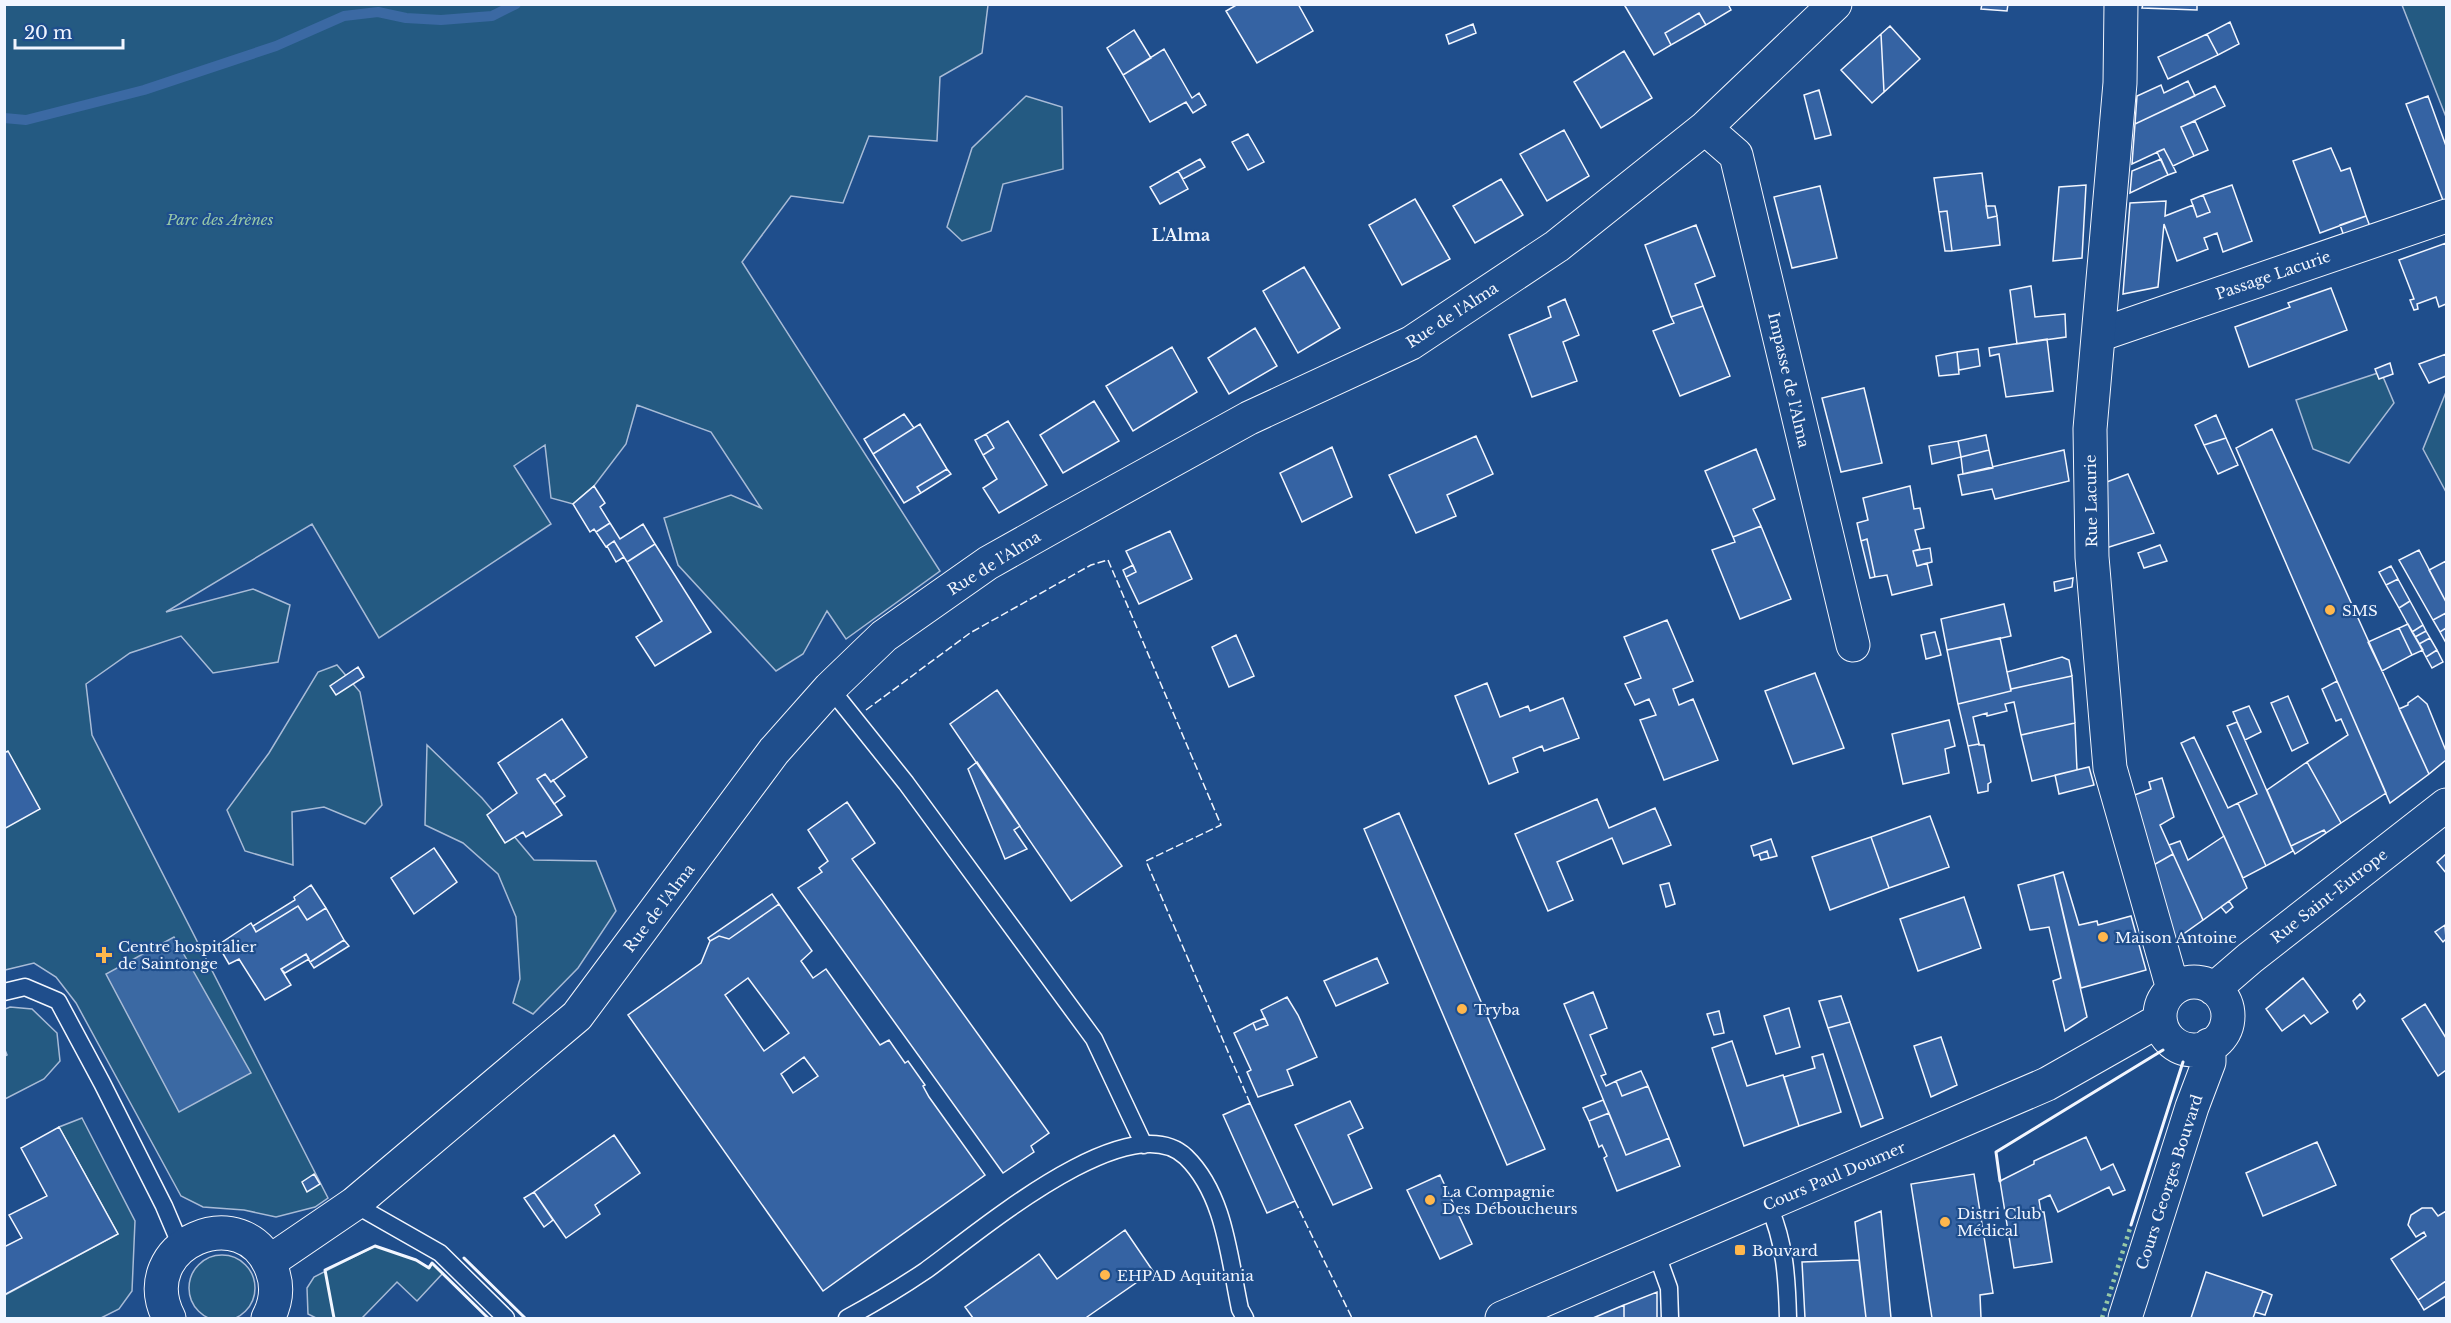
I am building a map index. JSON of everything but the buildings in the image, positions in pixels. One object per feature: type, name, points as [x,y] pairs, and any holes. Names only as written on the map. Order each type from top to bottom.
[{"type":"street","name":"Rue de l'Alma","points":[[269,1262],[354,1204],[577,1016],[774,751],[830,688],[884,636],[988,563],[1249,418],[1411,343],[1557,246],[1705,128],[1835,4]]},
{"type":"street","name":"Rue Lacurie","points":[[2121,4],[2120,83],[2090,429],[2092,557],[2110,768],[2174,989]]},
{"type":"street","name":"Impasse de l'Alma","points":[[1705,128],[1736,155],[1853,645]]},
{"type":"street","name":"Passage Lacurie","points":[[2099,335],[2446,216]]},
{"type":"street","name":"Rue Saint-Eutrope","points":[[2214,989],[2250,958],[2446,805]]},
{"type":"street","points":[[2190,982],[2201,983],[2214,989],[2226,1004],[2228,1015],[2226,1027],[2221,1036],[2213,1045],[2192,1050],[2181,1048],[2171,1042],[2164,1034],[2160,1020],[2163,1001],[2174,989],[2190,982]]},
{"type":"street","name":"Cours Paul Doumer","points":[[1502,1318],[2047,1084],[2160,1020]]},
{"type":"street","name":"Cours Georges Bouvard","points":[[2125,1318],[2208,1062],[2209,1046]]},
{"type":"street","points":[[168,1318],[161,1299],[162,1279],[169,1261],[181,1246],[196,1237],[212,1233],[229,1233],[245,1239],[259,1248],[269,1262],[276,1293],[273,1310],[268,1318]]},
{"type":"lane","points":[[830,688],[906,783],[1094,1040],[1144,1145]]},
{"type":"lane","points":[[4,992],[25,987],[58,1001],[164,1206],[181,1246]]},
{"type":"lane","points":[[847,1318],[923,1272],[1030,1193],[1108,1152],[1144,1145],[1165,1147],[1184,1155],[1201,1176],[1218,1208],[1240,1309],[1245,1318]]},
{"type":"lane","points":[[354,1204],[440,1253],[506,1318]]},
{"type":"lane","points":[[1768,1204],[1782,1243],[1786,1270],[1788,1318]]},
{"type":"lane","points":[[1656,1252],[1669,1288],[1670,1318]]},
{"type":"green space","name":"Parc des Arènes","points":[[4,5],[988,5],[982,53],[940,77],[937,141],[869,136],[843,203],[791,196],[742,262],[940,571],[846,639],[827,611],[803,654],[776,671],[678,565],[664,518],[731,495],[761,508],[711,432],[637,405],[626,444],[594,486],[573,504],[551,498],[545,445],[514,466],[551,524],[379,638],[312,524],[166,612],[253,589],[290,605],[278,662],[213,673],[181,636],[130,653],[86,684],[92,735],[328,1198],[315,1207],[276,1217],[244,1210],[203,1207],[181,1196],[76,1003],[56,977],[34,963],[5,970]]},
{"type":"green space","points":[[2402,5],[2446,5],[2446,117]]},
{"type":"green space","points":[[1026,96],[1062,107],[1063,169],[1003,184],[991,231],[962,241],[947,227],[972,148]]},
{"type":"green space","points":[[2381,372],[2394,403],[2349,463],[2313,449],[2296,400]]},
{"type":"green space","points":[[2446,392],[2446,492],[2423,449]]},
{"type":"green space","points":[[337,665],[360,692],[382,805],[365,824],[324,807],[292,812],[293,865],[245,851],[227,810],[269,753],[318,672]]},
{"type":"green space","points":[[427,745],[482,798],[534,860],[596,861],[616,911],[578,968],[533,1014],[513,1003],[520,979],[516,917],[498,874],[463,843],[425,825]]},
{"type":"green space","points":[[10,1007],[32,1009],[57,1033],[60,1061],[44,1079],[5,1099],[5,1056],[7,1055],[5,1009]]},
{"type":"green space","points":[[82,1118],[135,1221],[132,1291],[119,1309],[101,1318],[5,1318],[5,1295],[118,1234],[59,1127]]},
{"type":"green space","points":[[375,1246],[416,1260],[428,1267],[432,1263],[443,1273],[417,1301],[397,1282],[362,1318],[316,1318],[308,1314],[307,1288],[314,1277]]},
{"type":"green space","points":[[215,1255],[229,1255],[241,1260],[250,1269],[255,1288],[253,1301],[246,1312],[229,1321],[215,1321],[203,1316],[194,1307],[189,1295],[189,1281],[194,1269],[203,1260]]},
{"type":"shaded area","points":[[174,937],[251,1073],[179,1112],[106,974]]},
{"type":"waterway","points":[[4,118],[26,120],[144,90],[276,46],[344,16],[378,12],[406,18],[441,20],[492,16],[516,4]]},
{"type":"hedge","points":[[2102,1318],[2131,1225]]},
{"type":"fence","points":[[866,710],[970,633],[1091,565],[1108,560],[1221,825],[1146,861],[1250,1103]]},
{"type":"fence","points":[[1295,1201],[1352,1318]]},
{"type":"wall","points":[[2000,1181],[1996,1152],[2163,1050]]},
{"type":"wall","points":[[2131,1225],[2183,1062]]},
{"type":"wall","points":[[334,1318],[325,1270],[375,1246],[416,1260],[429,1268],[432,1263],[488,1318]]},
{"type":"wall","points":[[464,1258],[525,1318]]},
{"type":"place","name":"SMS","points":[[2330,610]]},
{"type":"place","name":"Maison Antoine","points":[[2103,937]]},
{"type":"place","name":"Centre hospitalier de Saintonge","points":[[104,955]]},
{"type":"place","name":"Tryba","points":[[1462,1009]]},
{"type":"place","name":"La Compagnie Des Déboucheurs","points":[[1430,1200]]},
{"type":"place","name":"Distri Club Médical","points":[[1945,1222]]},
{"type":"place","name":"Bouvard","points":[[1740,1250]]},
{"type":"place","name":"EHPAD Aquitania","points":[[1105,1275]]},
{"type":"district","name":"L'Alma","points":[[1181,235]]}]
